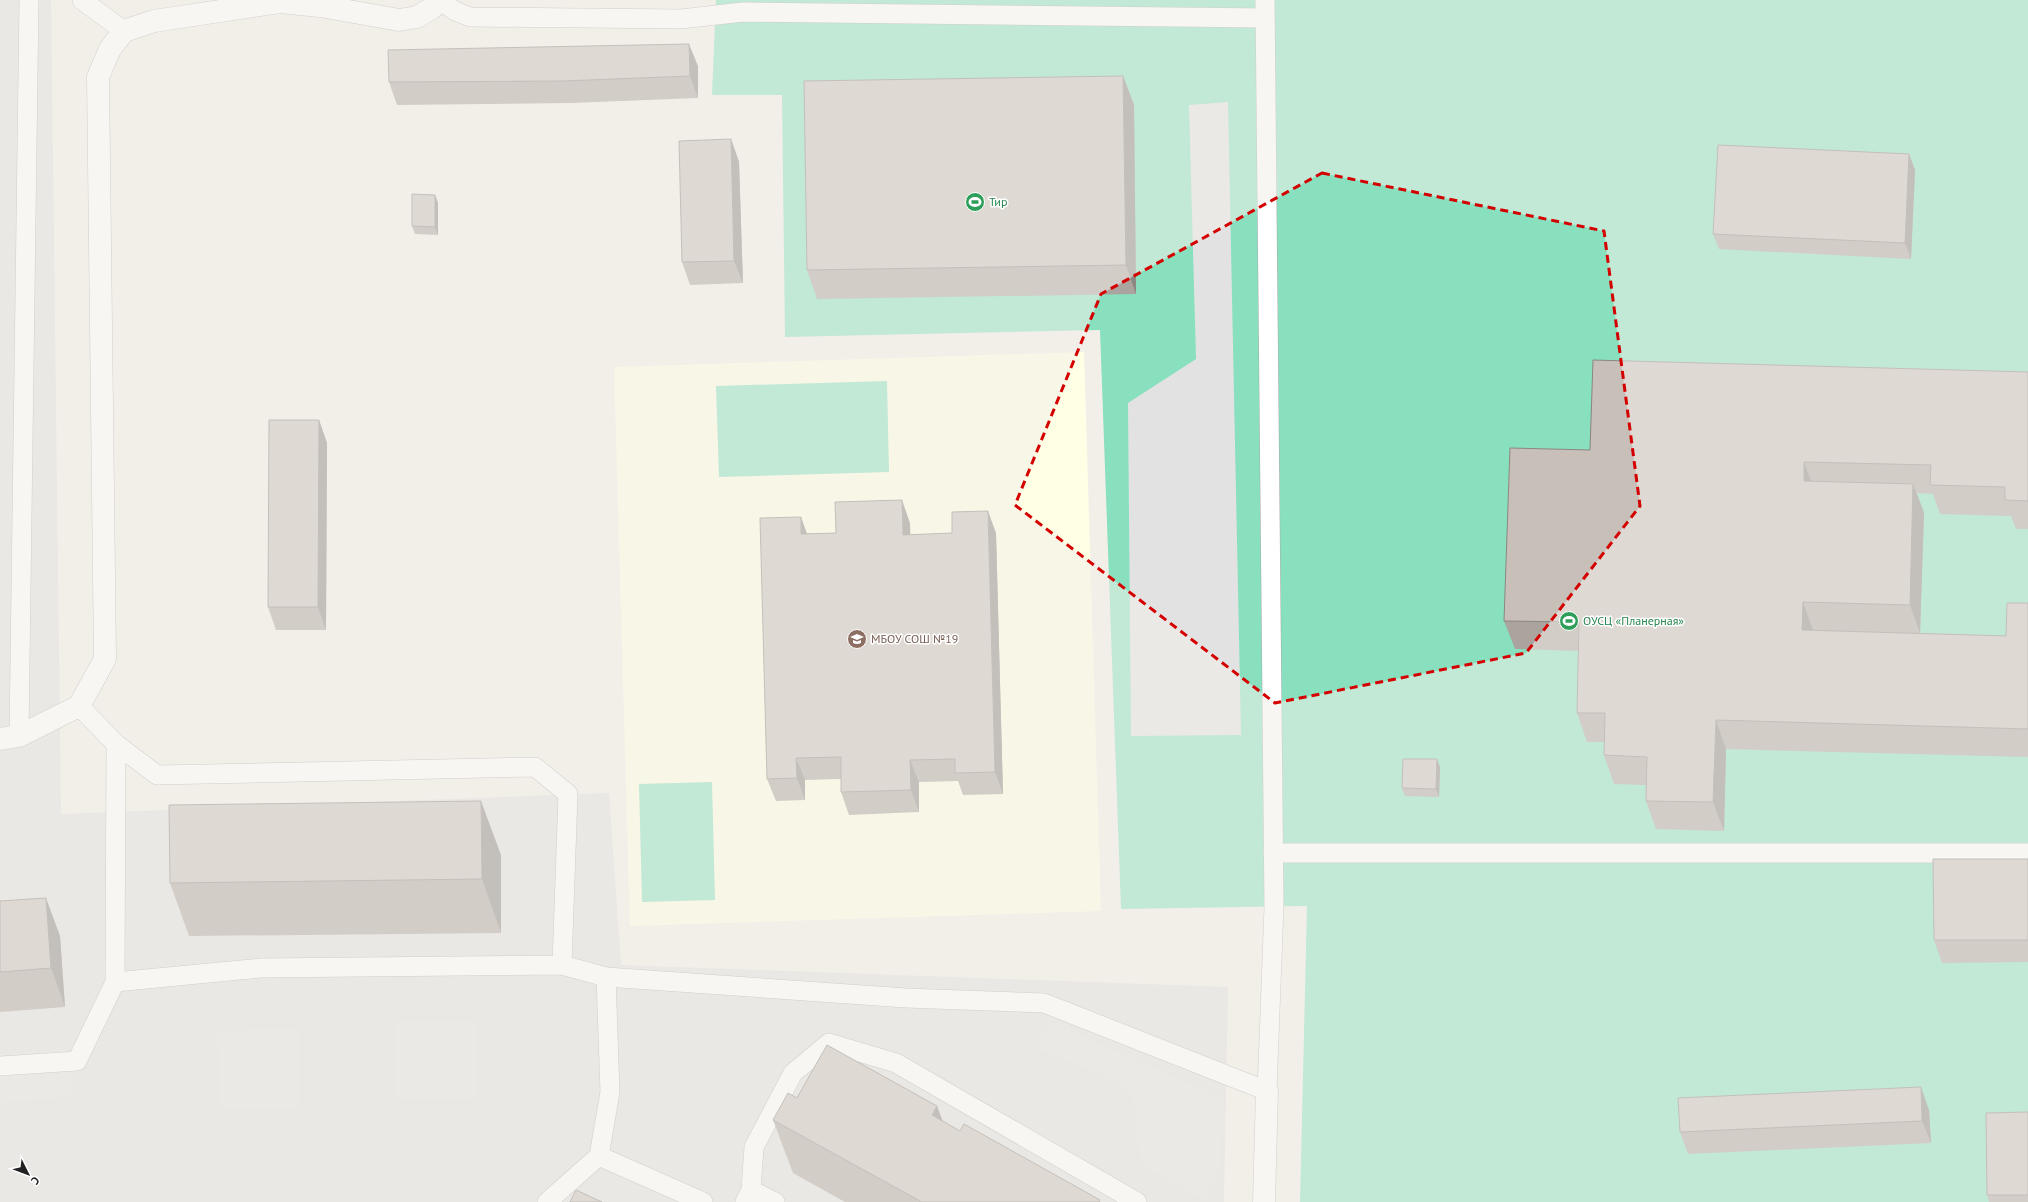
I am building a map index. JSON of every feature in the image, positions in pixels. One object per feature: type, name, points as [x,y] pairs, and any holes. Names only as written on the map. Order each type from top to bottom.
[{"type":"street","points":[[354,0],[365,10],[381,18]]},
{"type":"street","points":[[9,738],[79,706],[105,659],[98,78],[110,49],[124,31],[154,21],[282,1],[399,20],[417,17],[432,8],[439,0]]},
{"type":"street","points":[[1264,1202],[1267,1091]]},
{"type":"lane","points":[[9,738],[29,0]]},
{"type":"lane","points":[[82,0],[124,31]]},
{"type":"lane","points":[[115,982],[261,968],[562,965],[606,977],[906,998],[1044,1003],[1267,1091],[1274,906],[1265,9],[743,12],[681,19],[470,17],[455,11],[439,0]]},
{"type":"lane","points":[[79,706],[116,744],[157,774],[535,767],[568,794],[562,965]]},
{"type":"lane","points":[[0,1066],[77,1061],[115,982],[116,744]]},
{"type":"lane","points":[[1273,854],[2028,853]]},
{"type":"lane","points":[[547,1202],[599,1156],[610,1092],[606,977]]},
{"type":"lane","points":[[775,1202],[748,1196],[754,1147],[793,1073],[829,1043],[896,1063],[1137,1202]]},
{"type":"lane","points":[[599,1156],[703,1202]]},
{"type":"highlighted area","points":[[1322,173],[1604,231],[1640,506],[1526,653],[1275,703],[1015,505],[1101,294]]},
{"type":"shaded area","points":[[0,0],[51,0],[61,814],[609,793],[621,965],[1228,987],[1224,1202],[0,1202]]},
{"type":"shaded area","points":[[1228,102],[1241,735],[1131,736],[1128,403],[1196,359],[1189,105]]},
{"type":"shaded area","name":"МБОУ СОШ №19","points":[[1084,352],[1101,911],[630,926],[614,367]]},
{"type":"shaded area","points":[[476,1020],[476,1099],[395,1100],[395,1021]]},
{"type":"shaded area","points":[[1048,1021],[1224,1099],[1220,1168],[1205,1201],[1142,1165],[1132,1097],[1114,1080],[1036,1049]]},
{"type":"shaded area","points":[[299,1028],[300,1108],[219,1109],[218,1030]]},
{"type":"shaded area","points":[[69,1049],[72,1098],[0,1102],[0,1054]]},
{"type":"green space","name":"ОУСЦ «Планерная»","points":[[716,0],[2028,0],[2028,1202],[1300,1202],[1307,906],[1121,909],[1100,330],[785,337],[782,95],[712,95]]},
{"type":"green space","points":[[887,381],[889,472],[719,477],[716,386]]},
{"type":"green space","points":[[712,782],[715,900],[642,902],[639,784]]},
{"type":"building","points":[[689,44],[690,76],[563,81],[389,82],[388,50]]},
{"type":"building","name":"Тир","points":[[1123,76],[1126,265],[807,270],[804,81]]},
{"type":"building","points":[[731,139],[734,261],[682,262],[679,141]]},
{"type":"building","points":[[1718,145],[1909,154],[1905,243],[1713,234]]},
{"type":"building","points":[[412,194],[435,195],[435,227],[412,226]]},
{"type":"building","points":[[1593,360],[2028,372],[2028,501],[2005,500],[2005,487],[1930,485],[1931,465],[1804,462],[1804,481],[1913,484],[1910,605],[1803,602],[1802,630],[2006,636],[2007,603],[2028,603],[2028,729],[1716,720],[1713,802],[1646,801],[1647,757],[1604,755],[1605,713],[1577,713],[1579,622],[1504,621],[1510,448],[1590,450]]},
{"type":"building","points":[[269,420],[319,420],[318,607],[268,607]]},
{"type":"building","points":[[902,500],[903,535],[952,533],[952,512],[988,511],[995,772],[955,773],[955,759],[910,760],[911,790],[841,792],[841,757],[796,758],[797,778],[767,779],[760,518],[801,517],[801,534],[836,533],[835,502]]},
{"type":"building","points":[[1403,759],[1437,759],[1436,789],[1402,788]]},
{"type":"building","points":[[481,801],[482,879],[170,883],[169,805]]},
{"type":"building","points":[[1933,859],[2028,859],[2028,940],[1934,940]]},
{"type":"building","points":[[46,898],[51,968],[0,972],[0,901]]},
{"type":"building","points":[[827,1045],[937,1106],[932,1115],[960,1131],[964,1124],[1100,1200],[1099,1202],[920,1202],[773,1120],[788,1093],[797,1098]]},
{"type":"building","points":[[1921,1087],[1922,1121],[1680,1132],[1678,1098]]},
{"type":"building","points":[[2028,1112],[2028,1195],[1987,1195],[1986,1113]]},
{"type":"building","points":[[576,1190],[602,1202],[570,1202]]},
{"type":"place","name":"Тир","points":[[975,202]]},
{"type":"place","name":"ОУСЦ «Планерная»","points":[[1569,621]]},
{"type":"place","name":"МБОУ СОШ №19","points":[[857,639]]}]
